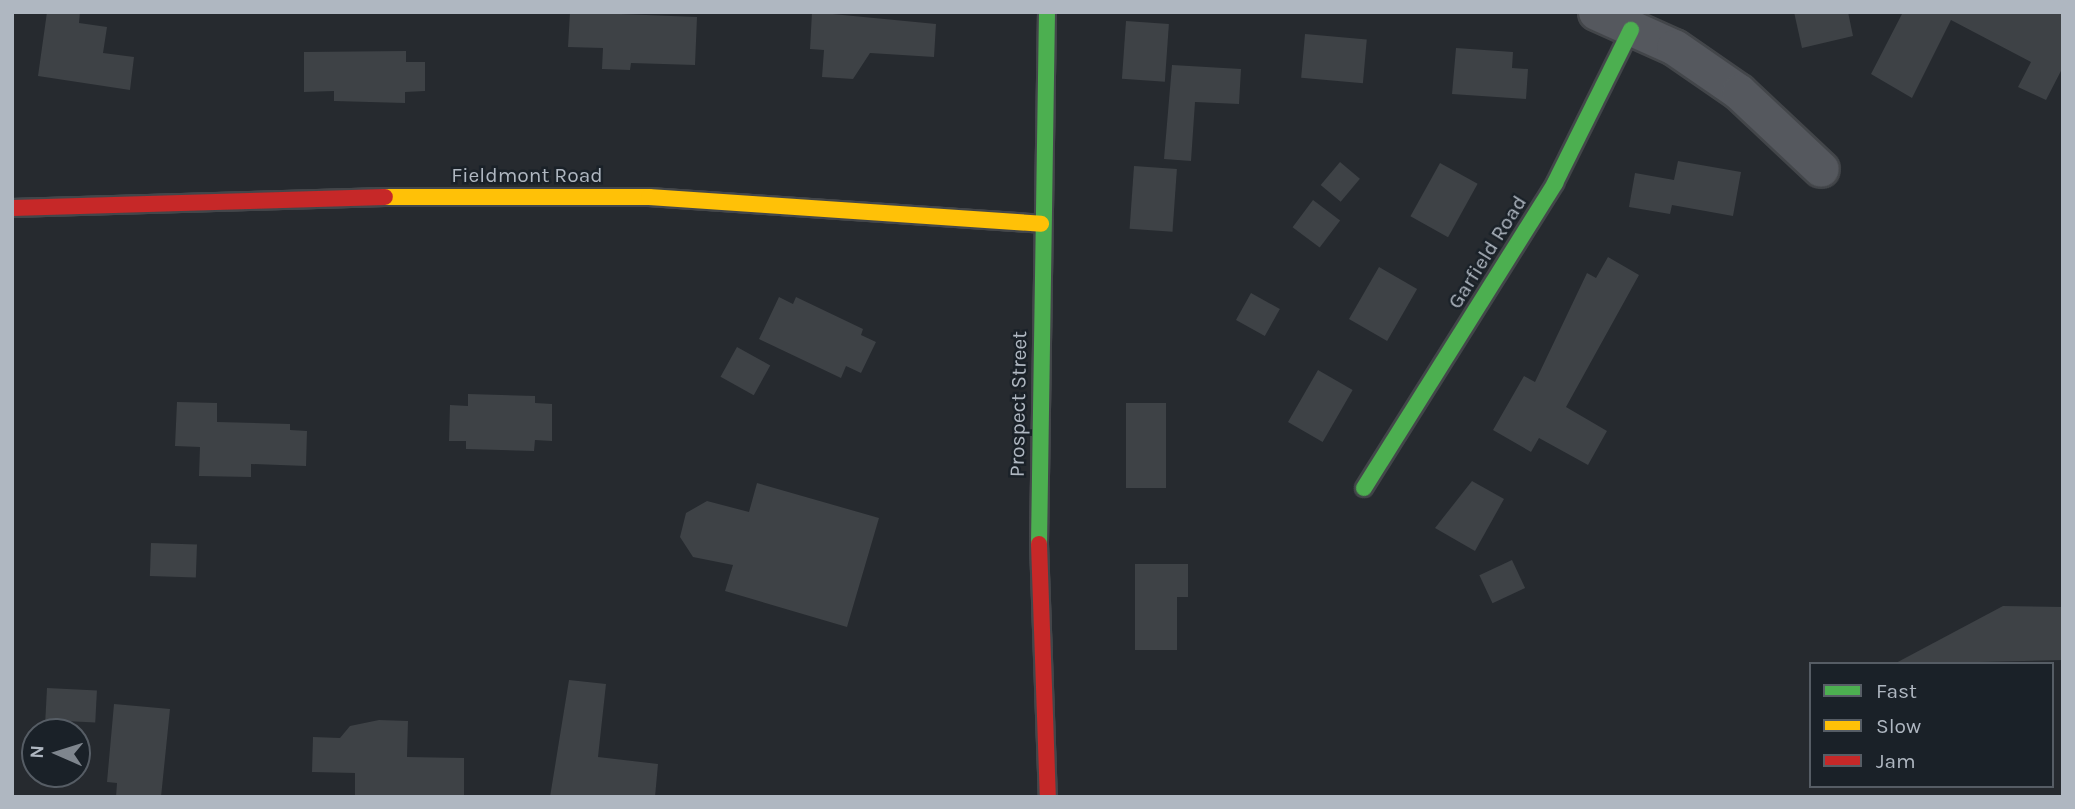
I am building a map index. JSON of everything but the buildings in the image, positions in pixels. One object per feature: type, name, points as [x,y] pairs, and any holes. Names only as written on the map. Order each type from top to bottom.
[{"type":"street","name":"Prospect Street","points":[[1047,12],[1037,471],[1048,797]]},
{"type":"street","points":[[1596,12],[1674,47],[1739,92],[1822,169]]},
{"type":"street","name":"Garfield Road","points":[[1364,488],[1555,183],[1631,30]]},
{"type":"street","name":"Fieldmont Road","points":[[12,208],[597,196],[1041,224]]},
{"type":"traffic: fast","points":[[1039,544],[1047,12]]},
{"type":"traffic: fast","points":[[1364,488],[1555,183],[1631,30]]},
{"type":"traffic: slow","points":[[385,197],[649,197],[1041,224]]},
{"type":"traffic: jam","points":[[12,208],[385,197]]},
{"type":"traffic: jam","points":[[1039,544],[1048,797]]}]
